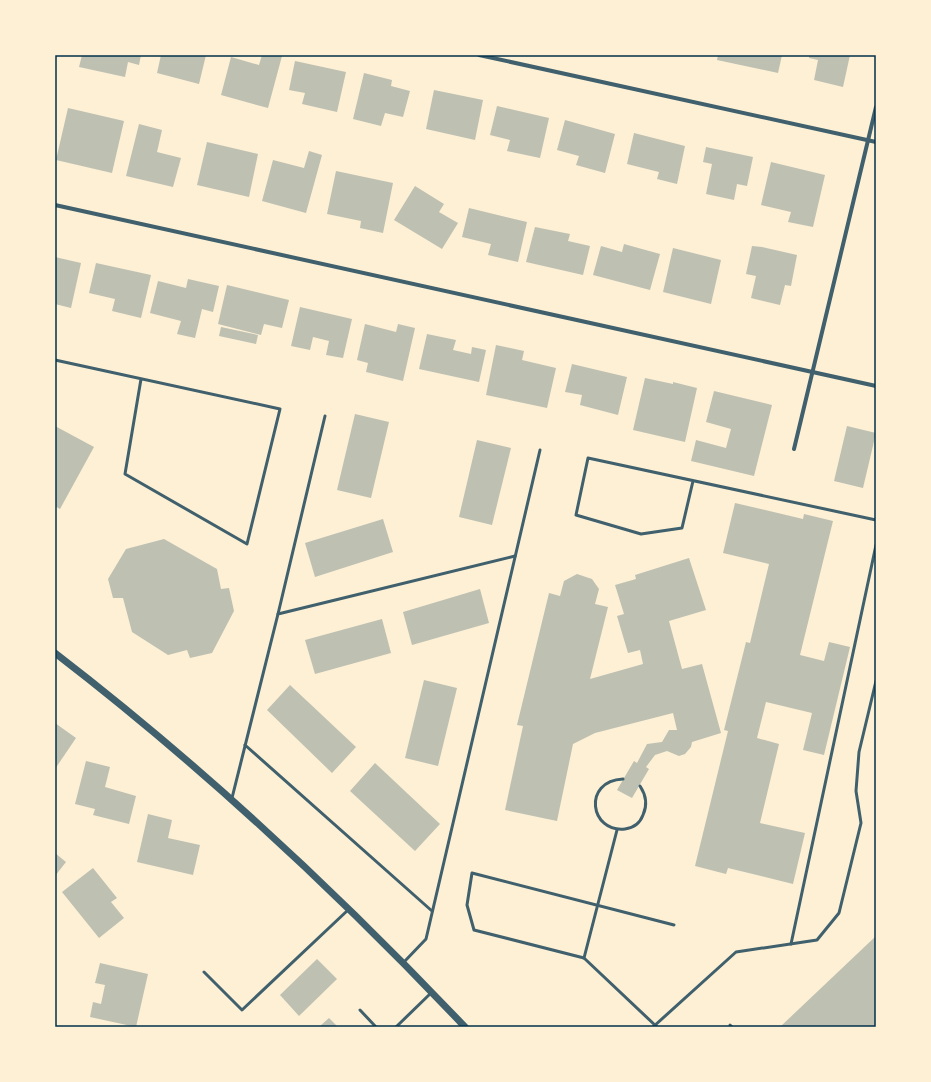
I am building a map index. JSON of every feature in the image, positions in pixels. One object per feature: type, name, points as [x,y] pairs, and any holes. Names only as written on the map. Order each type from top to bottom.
[{"type":"street","points":[[479,55],[876,142]]},
{"type":"street","points":[[794,449],[876,107]]},
{"type":"street","points":[[55,205],[876,386]]},
{"type":"street","points":[[55,653],[194,766],[301,862],[404,962],[465,1027]]},
{"type":"lane","points":[[55,360],[280,409],[247,544],[124,474],[141,379]]},
{"type":"lane","points":[[231,800],[278,614],[325,416]]},
{"type":"lane","points":[[404,962],[426,939],[540,450]]},
{"type":"lane","points":[[693,481],[682,528],[641,534],[576,516],[588,458],[876,520]]},
{"type":"lane","points":[[790,944],[876,545]]},
{"type":"lane","points":[[278,614],[516,556]]},
{"type":"lane","points":[[674,925],[472,873],[467,905],[474,930],[584,958],[655,1026],[736,952],[816,940],[839,913],[861,823],[856,791],[859,752],[876,681]]},
{"type":"lane","points":[[245,745],[432,911]]},
{"type":"lane","points":[[623,779],[613,779],[605,784],[599,790],[596,798],[598,816],[604,823],[617,830],[629,828],[636,824],[642,817],[646,809],[646,800],[644,792],[640,786]]},
{"type":"lane","points":[[584,958],[617,830]]},
{"type":"lane","points":[[204,972],[242,1010],[350,909]]},
{"type":"lane","points":[[396,1027],[432,992]]},
{"type":"lane","points":[[360,1010],[376,1027]]},
{"type":"building","points":[[82,55],[141,55],[139,65],[128,62],[125,77],[79,67]]},
{"type":"building","points":[[161,55],[206,55],[199,84],[157,73]]},
{"type":"building","points":[[262,55],[282,56],[268,108],[221,95],[231,57],[259,65]]},
{"type":"building","points":[[718,55],[782,55],[778,73],[717,60]]},
{"type":"building","points":[[809,55],[850,55],[843,87],[814,80],[818,60],[809,58]]},
{"type":"building","points":[[295,61],[346,72],[337,112],[302,104],[305,93],[289,90]]},
{"type":"building","points":[[364,73],[392,80],[391,86],[410,91],[403,117],[385,113],[381,126],[353,119]]},
{"type":"building","points":[[434,90],[483,100],[475,140],[426,129]]},
{"type":"building","points":[[497,106],[549,118],[540,158],[507,151],[510,140],[490,135]]},
{"type":"building","points":[[68,108],[124,121],[112,173],[56,160]]},
{"type":"building","points":[[565,120],[615,134],[605,173],[576,165],[579,156],[557,150]]},
{"type":"building","points":[[139,124],[162,130],[157,152],[181,158],[173,187],[126,176]]},
{"type":"building","points":[[634,133],[685,146],[677,184],[657,179],[659,172],[627,164]]},
{"type":"building","points":[[207,142],[258,154],[249,197],[197,185]]},
{"type":"building","points":[[706,147],[753,157],[747,186],[737,184],[734,200],[706,194],[712,164],[703,162]]},
{"type":"building","points":[[309,151],[322,155],[306,213],[262,201],[273,160],[304,168]]},
{"type":"building","points":[[771,162],[825,175],[813,227],[788,222],[791,212],[761,205]]},
{"type":"building","points":[[336,171],[393,183],[383,233],[360,228],[361,221],[327,214]]},
{"type":"building","points":[[415,186],[444,204],[439,212],[458,223],[442,249],[394,220]]},
{"type":"building","points":[[469,208],[527,222],[518,262],[488,255],[491,244],[462,237]]},
{"type":"building","points":[[535,227],[570,234],[568,241],[590,246],[583,275],[526,262]]},
{"type":"building","points":[[624,244],[660,254],[650,290],[593,275],[601,246],[622,252]]},
{"type":"building","points":[[752,246],[797,255],[791,286],[785,285],[780,305],[751,298],[756,276],[746,274]]},
{"type":"building","points":[[673,248],[721,260],[711,304],[663,292]]},
{"type":"building","points":[[55,257],[81,263],[71,308],[55,304]]},
{"type":"building","points":[[96,263],[151,275],[141,318],[112,311],[115,299],[89,293]]},
{"type":"building","points":[[188,279],[219,286],[213,312],[202,309],[195,338],[177,334],[181,321],[150,313],[158,281],[186,288]]},
{"type":"building","points":[[227,285],[289,300],[282,328],[264,324],[261,335],[218,324]]},
{"type":"building","points":[[300,307],[352,319],[343,358],[326,355],[329,341],[313,337],[310,350],[291,346]]},
{"type":"building","points":[[365,324],[396,332],[398,324],[415,328],[403,381],[366,372],[368,363],[357,360]]},
{"type":"building","points":[[221,327],[258,335],[256,344],[219,336]]},
{"type":"building","points":[[427,334],[456,340],[453,350],[471,354],[472,347],[486,350],[479,382],[419,369]]},
{"type":"building","points":[[496,345],[524,351],[522,360],[556,368],[547,408],[486,395]]},
{"type":"building","points":[[572,364],[627,377],[618,415],[580,405],[582,395],[565,392]]},
{"type":"building","points":[[645,378],[673,384],[673,382],[697,388],[685,442],[633,430]]},
{"type":"building","points":[[714,391],[772,405],[754,476],[691,461],[696,440],[726,448],[731,429],[706,422]]},
{"type":"building","points":[[355,414],[389,422],[371,498],[337,490]]},
{"type":"building","points":[[55,426],[94,447],[60,509],[55,506]]},
{"type":"building","points":[[847,426],[876,433],[863,488],[834,481]]},
{"type":"building","points":[[477,440],[511,448],[492,525],[459,517]]},
{"type":"building","points":[[735,503],[803,519],[804,514],[833,521],[800,655],[824,661],[829,642],[850,647],[824,755],[803,750],[812,713],[766,702],[757,738],[779,744],[760,823],[805,833],[793,884],[728,868],[726,874],[695,866],[728,731],[724,730],[746,642],[750,643],[769,564],[723,553]]},
{"type":"building","points":[[383,519],[393,552],[315,577],[305,543]]},
{"type":"building","points":[[164,539],[217,569],[221,589],[229,588],[234,611],[212,653],[190,658],[187,650],[168,655],[132,632],[123,598],[113,598],[108,579],[126,549]]},
{"type":"building","points":[[689,558],[706,610],[669,621],[682,669],[702,664],[721,733],[692,742],[691,747],[685,754],[679,756],[667,751],[655,755],[646,767],[649,769],[632,798],[617,790],[634,761],[637,763],[647,744],[662,742],[669,730],[677,730],[673,713],[595,733],[573,744],[557,821],[505,810],[523,726],[517,725],[549,593],[560,596],[564,581],[577,574],[592,579],[599,589],[595,604],[608,607],[590,679],[643,664],[640,650],[628,653],[617,616],[624,614],[615,585],[636,579],[635,575]]},
{"type":"building","points":[[480,589],[489,623],[412,645],[403,612]]},
{"type":"building","points":[[382,619],[391,653],[315,674],[305,640]]},
{"type":"building","points":[[424,680],[457,688],[438,766],[405,758]]},
{"type":"building","points":[[290,685],[356,747],[332,773],[267,710]]},
{"type":"building","points":[[55,723],[76,738],[55,769]]},
{"type":"building","points":[[86,761],[110,767],[105,787],[136,796],[129,824],[93,815],[95,809],[75,804]]},
{"type":"building","points":[[375,763],[440,824],[415,851],[350,791]]},
{"type":"building","points":[[148,814],[172,820],[168,838],[200,845],[193,875],[137,862]]},
{"type":"building","points":[[55,853],[66,862],[55,876]]},
{"type":"building","points":[[93,868],[117,898],[111,902],[124,918],[99,938],[62,892]]},
{"type":"building","points":[[876,936],[876,1027],[780,1027]]},
{"type":"building","points":[[317,959],[337,979],[299,1016],[280,995]]},
{"type":"building","points":[[100,963],[148,974],[136,1027],[90,1017],[93,1002],[101,1004],[105,985],[95,983]]},
{"type":"building","points":[[329,1018],[338,1027],[319,1027]]}]
